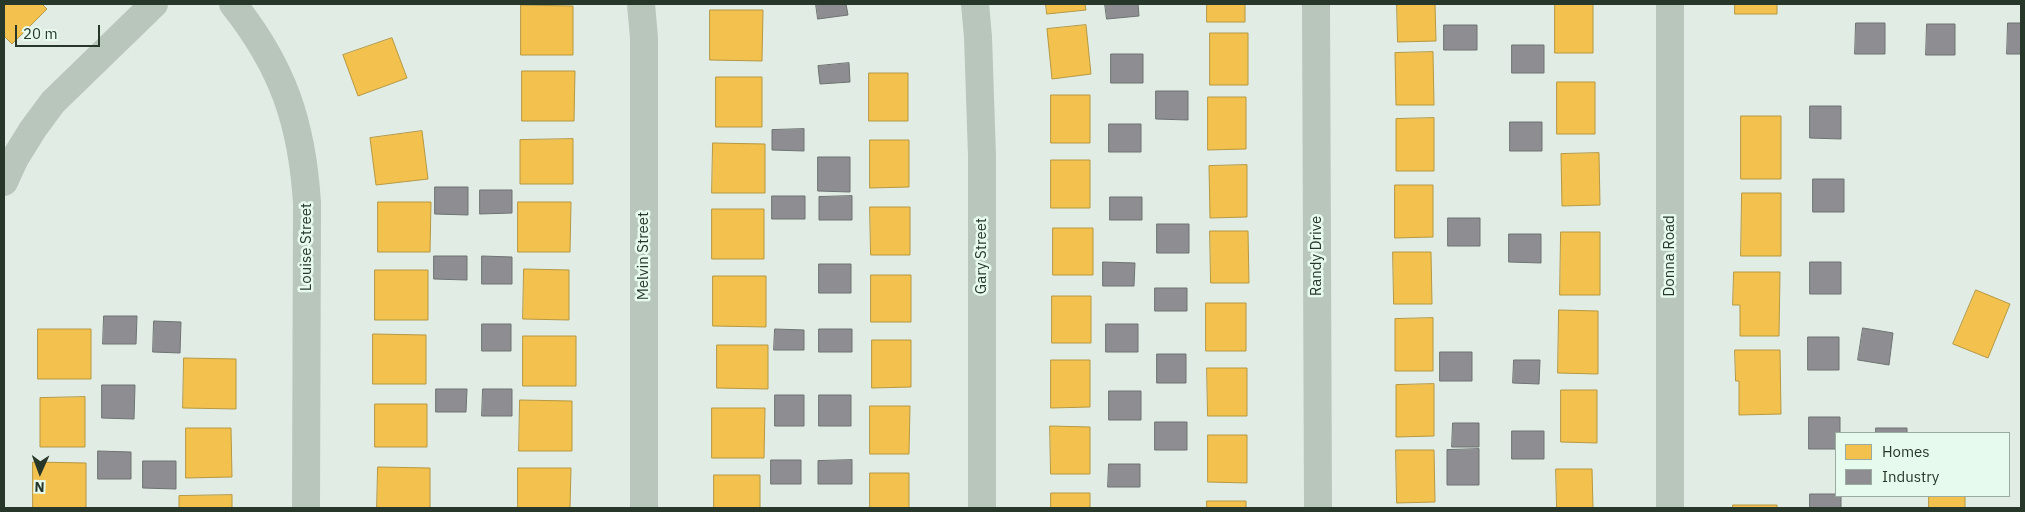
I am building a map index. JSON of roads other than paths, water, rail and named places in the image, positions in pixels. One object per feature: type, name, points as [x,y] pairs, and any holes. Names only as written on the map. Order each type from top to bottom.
[{"type":"street","points":[[4,182],[15,158],[53,102],[154,4]]},
{"type":"street","name":"Louise Street","points":[[233,4],[270,58],[290,104],[304,163],[307,203],[306,508]]},
{"type":"street","name":"Melvin Street","points":[[641,4],[644,38],[644,508]]},
{"type":"street","name":"Gary Street","points":[[975,4],[982,156],[982,508]]},
{"type":"street","name":"Randy Drive","points":[[1316,4],[1318,508]]},
{"type":"street","name":"Donna Road","points":[[1670,4],[1670,508]]}]
